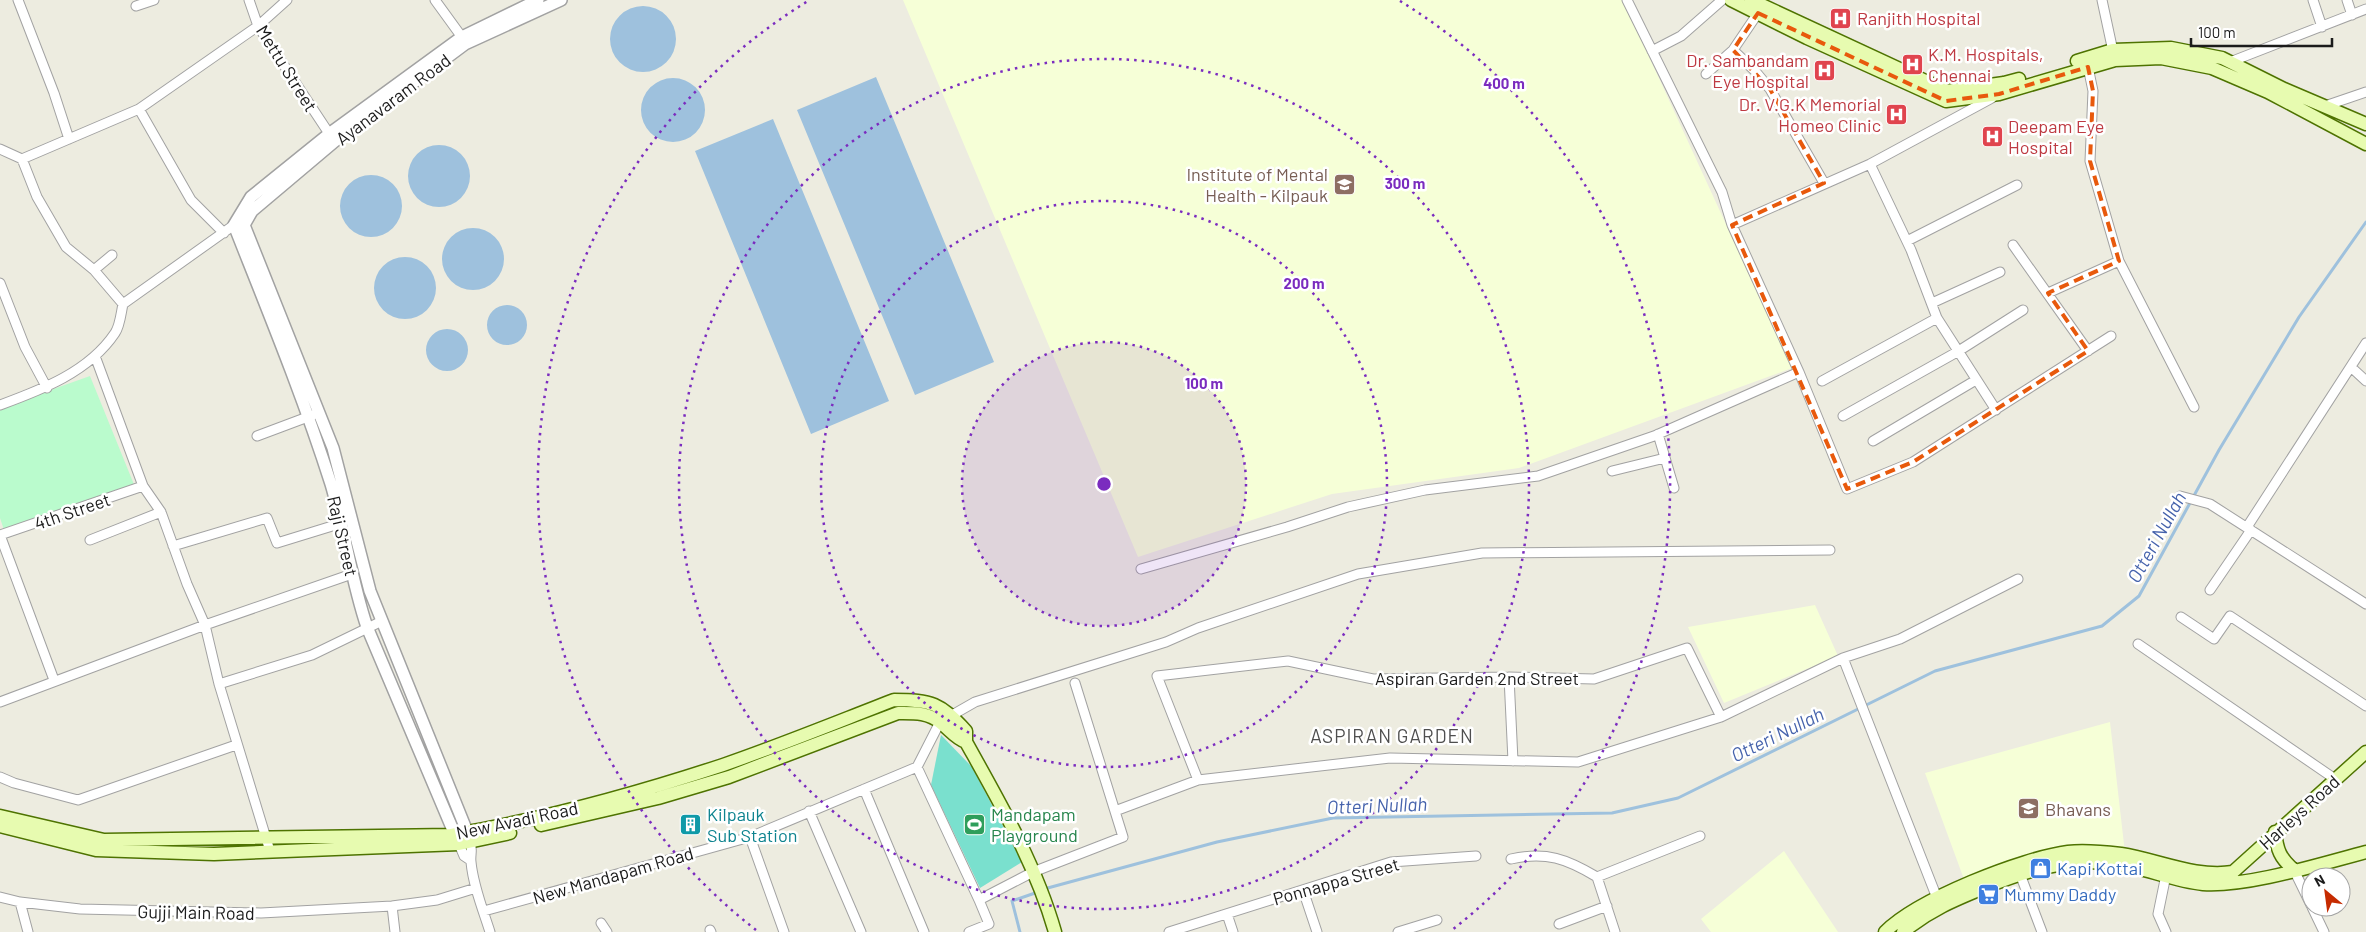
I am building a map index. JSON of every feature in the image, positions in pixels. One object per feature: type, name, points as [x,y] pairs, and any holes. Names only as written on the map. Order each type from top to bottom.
[{"type":"main road","points":[[1731,0],[1807,38],[1946,101],[1999,94],[2088,67],[2114,55],[2161,58],[2204,65],[2268,92],[2366,144]]},
{"type":"main road","points":[[1751,0],[1947,91],[2004,83],[2114,55],[2171,48],[2222,58],[2366,124]]},
{"type":"main road","name":"New Avadi Road","points":[[0,816],[104,840],[463,838],[725,764],[894,700],[923,700],[941,707],[966,731],[966,742],[1005,812],[1035,878],[1055,932]]},
{"type":"main road","name":"New Avadi Road","points":[[0,826],[96,850],[214,854],[270,852],[463,838],[658,798],[728,777],[898,713],[922,713],[940,722],[957,739],[966,742]]},
{"type":"main road","name":"Harleys Road","points":[[1937,898],[2036,859],[2069,852],[2123,854],[2206,873],[2233,872],[2366,752]]},
{"type":"main road","points":[[2276,832],[2277,850],[2283,861],[2294,870]]},
{"type":"main road","points":[[1903,932],[1925,914],[1941,905],[2037,868],[2074,861],[2112,863],[2202,884],[2237,882],[2366,852]]},
{"type":"main road","points":[[1885,932],[1915,909],[1937,898]]},
{"type":"street","points":[[18,0],[54,93],[69,139]]},
{"type":"street","points":[[136,6],[154,0]]},
{"type":"street","name":"Mettu Street","points":[[249,0],[258,26],[332,138]]},
{"type":"street","points":[[22,159],[139,109],[258,26],[287,0]]},
{"type":"street","points":[[435,0],[464,40]]},
{"type":"street","name":"Ayanavaram Road","points":[[239,225],[251,197],[464,40],[520,4],[538,0]]},
{"type":"street","name":"Ayanavaram Road","points":[[464,40],[561,0]]},
{"type":"street","points":[[1627,0],[1722,192],[1732,225],[1799,372],[1847,490],[1913,462],[2111,336]]},
{"type":"street","points":[[1652,51],[1681,36],[1722,0]]},
{"type":"street","points":[[2102,0],[2114,55]]},
{"type":"street","points":[[2313,0],[2322,28]]},
{"type":"street","points":[[2347,0],[2352,15]]},
{"type":"street","points":[[2230,62],[2322,28],[2366,9]]},
{"type":"street","points":[[1706,74],[1733,50],[1758,13]]},
{"type":"street","points":[[1733,50],[1755,70],[1770,89],[1824,183]]},
{"type":"street","points":[[2088,67],[2093,92],[2090,161],[2119,261],[2194,407]]},
{"type":"street","points":[[2325,106],[2366,92]]},
{"type":"street","points":[[1732,225],[1870,164],[1999,94]]},
{"type":"street","points":[[139,109],[191,200],[224,233]]},
{"type":"street","points":[[0,149],[22,159],[37,197],[66,247],[94,270],[123,304]]},
{"type":"street","points":[[1870,164],[1907,241],[1937,318],[1957,352],[1996,410]]},
{"type":"street","points":[[1907,241],[2017,185]]},
{"type":"street","points":[[0,405],[47,388],[95,356],[116,332],[123,304],[148,284],[239,225]]},
{"type":"street","name":"Raji Street","points":[[239,225],[314,415],[342,522],[352,574],[367,627],[413,736],[463,838]]},
{"type":"street","points":[[2013,245],[2088,351]]},
{"type":"street","points":[[94,270],[112,255]]},
{"type":"street","points":[[2048,293],[2119,261]]},
{"type":"street","points":[[1932,303],[2000,272]]},
{"type":"street","points":[[0,287],[25,347],[47,388]]},
{"type":"street","points":[[1844,416],[1957,352],[2023,310]]},
{"type":"street","points":[[1822,382],[1937,318]]},
{"type":"street","points":[[2210,590],[2366,344]]},
{"type":"street","points":[[95,356],[143,486],[161,512],[205,625],[218,684],[270,852]]},
{"type":"street","points":[[2352,368],[2366,381]]},
{"type":"street","points":[[1141,569],[1288,527],[1348,507],[1425,490],[1538,476],[1658,434],[1799,372]]},
{"type":"street","points":[[1873,441],[1976,380]]},
{"type":"street","points":[[257,436],[314,415]]},
{"type":"street","name":"Raji Street","points":[[314,415],[333,448],[370,591],[426,730],[463,838]]},
{"type":"street","points":[[1658,434],[1674,488]]},
{"type":"street","points":[[1612,471],[1665,458]]},
{"type":"street","name":"4th Street","points":[[0,535],[143,486]]},
{"type":"street","points":[[2180,496],[2210,504],[2366,604]]},
{"type":"street","points":[[90,540],[137,524],[161,512]]},
{"type":"street","points":[[174,546],[267,518],[277,543],[342,522]]},
{"type":"street","points":[[0,535],[54,680]]},
{"type":"street","points":[[969,932],[988,924],[979,900],[917,767],[940,722],[975,702],[1166,642],[1198,628],[1358,574],[1482,553],[1830,550]]},
{"type":"street","points":[[0,702],[54,680],[205,625],[352,574]]},
{"type":"street","points":[[1115,811],[1198,780],[1390,758],[1578,762],[1720,717],[1843,658],[1900,639],[2018,579]]},
{"type":"street","points":[[2181,617],[2214,639],[2230,616],[2366,706]]},
{"type":"street","points":[[218,684],[312,655],[382,621]]},
{"type":"street","points":[[2138,644],[2335,779]]},
{"type":"street","name":"Aspiran Garden 2nd Street","points":[[1198,780],[1157,676],[1288,662],[1373,679],[1509,677],[1594,679],[1687,648],[1720,717]]},
{"type":"street","points":[[1843,658],[1937,898]]},
{"type":"street","points":[[1509,677],[1513,761]]},
{"type":"street","points":[[979,900],[1035,878],[1123,837],[1076,683]]},
{"type":"street","points":[[413,736],[426,730]]},
{"type":"street","points":[[0,777],[14,783],[78,800],[236,745]]},
{"type":"street","name":"New Mandapam Road","points":[[484,911],[750,837],[917,767]]},
{"type":"street","points":[[864,789],[924,932]]},
{"type":"street","points":[[809,811],[861,932]]},
{"type":"street","points":[[1597,877],[1672,849],[1700,836]]},
{"type":"street","points":[[750,837],[784,932]]},
{"type":"street","points":[[463,838],[473,850],[470,860],[476,888],[490,932]]},
{"type":"street","points":[[1511,859],[1529,855],[1566,860],[1597,877],[1615,932]]},
{"type":"street","name":"Ponnappa Street","points":[[1169,932],[1391,862],[1476,856]]},
{"type":"street","points":[[2294,870],[2301,884]]},
{"type":"street","points":[[2020,874],[2042,932]]},
{"type":"street","points":[[2166,875],[2158,914],[2166,932]]},
{"type":"street","points":[[395,932],[392,906],[436,900],[476,888]]},
{"type":"street","points":[[1303,890],[1317,932]]},
{"type":"street","name":"Gujji Main Road","points":[[0,897],[20,902],[80,909],[261,913],[392,906]]},
{"type":"street","points":[[20,902],[28,932]]},
{"type":"street","points":[[1559,924],[1607,906]]},
{"type":"street","points":[[1227,914],[1233,932]]},
{"type":"street","points":[[2317,917],[2324,932]]},
{"type":"street","points":[[1398,932],[1437,920]]},
{"type":"street","points":[[601,923],[607,932]]},
{"type":"highlighted area","points":[[1758,13],[1946,101],[1999,94],[2088,67],[2093,91],[2090,161],[2119,261],[2048,293],[2088,351],[1913,462],[1847,489],[1732,225],[1824,183],[1770,89],[1733,50]]},
{"type":"shaded area","name":"Institute of Mental Health - Kilpauk","points":[[903,0],[1623,0],[1792,368],[1519,468],[1332,494],[1138,557]]},
{"type":"shaded area","points":[[637,6],[649,6],[661,11],[671,21],[676,33],[674,52],[661,67],[649,72],[637,72],[625,67],[615,57],[610,45],[610,33],[615,21],[625,11]]},
{"type":"shaded area","points":[[876,77],[994,362],[915,395],[797,110]]},
{"type":"shaded area","points":[[667,78],[679,78],[696,87],[703,98],[705,110],[703,122],[696,133],[679,142],[667,142],[655,137],[646,128],[641,116],[641,104],[646,92],[655,83]]},
{"type":"shaded area","points":[[773,119],[889,401],[811,434],[695,151]]},
{"type":"shaded area","points":[[433,145],[445,145],[461,154],[468,164],[470,176],[468,188],[461,198],[445,207],[433,207],[422,202],[413,193],[408,182],[408,170],[413,159],[422,150]]},
{"type":"shaded area","points":[[365,175],[377,175],[393,184],[400,194],[402,206],[400,218],[393,228],[377,237],[365,237],[354,232],[345,223],[340,212],[340,200],[345,189],[354,180]]},
{"type":"shaded area","points":[[467,228],[479,228],[495,237],[502,247],[504,259],[502,271],[495,281],[479,290],[467,290],[456,285],[447,276],[442,265],[442,253],[447,242],[456,233]]},
{"type":"shaded area","points":[[399,257],[411,257],[427,266],[434,276],[436,288],[434,300],[427,310],[411,319],[399,319],[388,314],[379,305],[374,294],[374,282],[379,271],[388,262]]},
{"type":"shaded area","points":[[507,305],[521,311],[527,325],[521,339],[507,345],[493,339],[487,325],[493,311]]},
{"type":"shaded area","points":[[447,329],[462,335],[468,350],[462,365],[447,371],[432,365],[426,350],[432,335]]},
{"type":"shaded area","points":[[90,376],[135,487],[4,530],[0,518],[0,408]]},
{"type":"shaded area","points":[[1815,605],[1838,656],[1724,703],[1688,627]]},
{"type":"shaded area","name":"Bhavans","points":[[2110,722],[2125,853],[2081,844],[2008,864],[1965,882],[1925,773]]},
{"type":"shaded area","name":"Mandapam Playground","points":[[941,735],[972,767],[1022,862],[980,888],[931,785]]},
{"type":"shaded area","points":[[1784,851],[1838,932],[1711,932],[1701,919]]},
{"type":"waterway","name":"Otteri Nullah","points":[[1044,889],[1217,842],[1333,818],[1612,813],[1678,798],[1935,671],[2102,626],[2139,596],[2219,450],[2299,317],[2366,222]]},
{"type":"waterway","name":"Otteri Nullah","points":[[1020,932],[1012,901],[1038,892]]},
{"type":"place","name":"Ranjith Hospital","points":[[1841,18]]},
{"type":"place","name":"K.M. Hospitals, Chennai","points":[[1912,64]]},
{"type":"place","name":"Dr. Sambandam Eye Hospital","points":[[1825,70]]},
{"type":"place","name":"Dr. V.G.K Memorial Homeo Clinic","points":[[1897,114]]},
{"type":"place","name":"Deepam Eye Hospital","points":[[1992,136]]},
{"type":"place","name":"Institute of Mental Health - Kilpauk","points":[[1344,184]]},
{"type":"place","name":"Bhavans","points":[[2029,809]]},
{"type":"place","name":"Kilpauk Sub Station","points":[[691,824]]},
{"type":"place","name":"Mandapam Playground","points":[[975,824]]},
{"type":"place","name":"Kapi Kottai","points":[[2041,868]]},
{"type":"place","name":"Mummy Daddy","points":[[1988,894]]},
{"type":"district","name":"ASPIRAN GARDEN","points":[[1392,735]]}]
